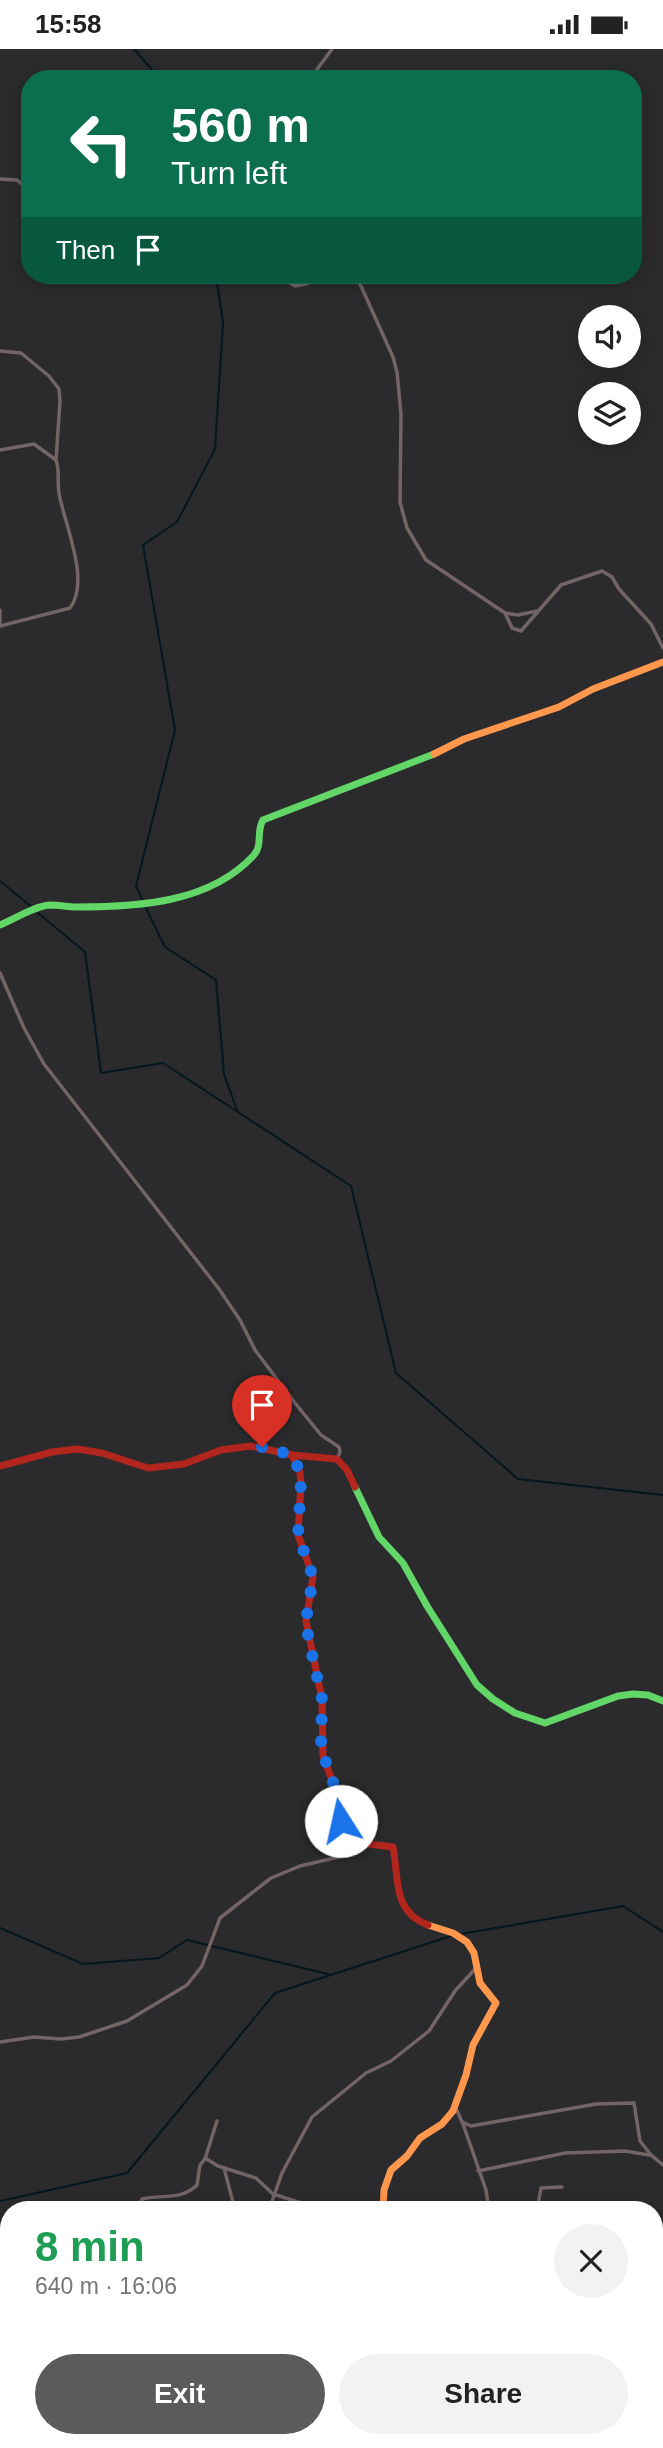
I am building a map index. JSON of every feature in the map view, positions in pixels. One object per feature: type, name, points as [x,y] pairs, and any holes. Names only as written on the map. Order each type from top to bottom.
[{"type":"street","points":[[317,70],[332,49]]},
{"type":"street","points":[[0,179],[17,180],[21,183]]},
{"type":"street","points":[[360,284],[397,372],[401,414],[400,502],[407,528],[426,559],[505,613],[518,615],[539,610]]},
{"type":"street","points":[[0,352],[21,352],[49,376],[59,389],[56,460],[59,492],[76,560],[78,586],[74,603],[63,611],[0,625],[0,610]]},
{"type":"street","points":[[0,450],[31,443],[56,460]]},
{"type":"street","points":[[505,613],[512,628],[521,631],[564,583],[602,571],[612,576],[619,589],[651,624],[663,648]]},
{"type":"street","points":[[0,925],[48,905],[77,907],[144,904],[201,891],[233,874],[256,853],[260,843],[260,824],[263,820],[428,757],[464,739],[551,710],[593,689],[663,663]]},
{"type":"street","points":[[0,973],[24,1028],[44,1064],[219,1289],[256,1350],[295,1403],[321,1435],[340,1447],[337,1459]]},
{"type":"street","points":[[0,1466],[52,1452],[77,1449],[148,1468],[184,1464],[221,1450],[250,1446],[292,1455],[337,1459],[347,1470],[379,1537],[403,1563],[470,1676],[493,1699],[515,1713],[545,1723],[621,1695],[641,1694],[663,1702]]},
{"type":"street","points":[[292,1455],[300,1472],[301,1482],[298,1535],[313,1577],[306,1621],[322,1699],[321,1748],[334,1785],[344,1828],[369,1844],[394,1847],[406,1912],[420,1921],[460,1936],[473,1949],[480,1982],[496,2003],[473,2045],[468,2067],[447,2119],[420,2138],[407,2156],[391,2170],[384,2190],[384,2201]]},
{"type":"street","points":[[0,2042],[34,2037],[79,2037],[127,2021],[187,1985],[202,1966],[220,1918],[271,1878],[307,1864],[343,1856],[369,1844]]},
{"type":"street","points":[[271,2201],[288,2159],[312,2117],[366,2073],[391,2061],[429,2031],[455,1991],[477,1966]]},
{"type":"street","points":[[462,2122],[477,2126],[596,2104],[634,2102],[640,2141],[663,2165]]},
{"type":"street","points":[[454,2105],[488,2201]]},
{"type":"street","points":[[141,2201],[175,2197],[197,2185],[200,2165],[205,2158],[217,2120]]},
{"type":"street","points":[[478,2171],[565,2153],[625,2151],[651,2155]]},
{"type":"street","points":[[205,2158],[224,2168],[256,2178],[273,2194],[295,2201]]},
{"type":"street","points":[[224,2168],[233,2201]]},
{"type":"street","points":[[539,2201],[541,2188],[562,2187]]},
{"type":"street","points":[[385,2448],[410,2448]]},
{"type":"waterway","points":[[134,49],[152,70]]},
{"type":"waterway","points":[[143,901],[136,886],[175,730],[143,545],[177,522],[215,449],[223,323],[217,284]]},
{"type":"waterway","points":[[0,881],[34,909]]},
{"type":"waterway","points":[[145,906],[165,947],[216,980],[224,1074],[237,1110]]},
{"type":"waterway","points":[[38,913],[85,952],[101,1073],[163,1063],[351,1186],[396,1373],[518,1479],[663,1495]]},
{"type":"waterway","points":[[461,1934],[623,1906],[663,1932]]},
{"type":"waterway","points":[[0,1928],[83,1964],[159,1958],[187,1940],[328,1974]]},
{"type":"waterway","points":[[0,2201],[127,2173],[275,1993],[451,1936]]},
{"type":"traffic: fast","points":[[0,925],[44,906],[124,906],[195,893],[236,871],[254,855],[263,820],[434,754]]},
{"type":"traffic: fast","points":[[355,1487],[379,1537],[403,1563],[477,1685],[493,1699],[515,1713],[545,1723],[618,1696],[648,1695],[663,1701]]},
{"type":"traffic: slow","points":[[434,754],[464,739],[559,707],[593,689],[663,662]]},
{"type":"traffic: slow","points":[[383,2201],[391,2170],[407,2156],[420,2138],[442,2124],[453,2111],[473,2045],[496,2003],[480,1983],[474,1953],[467,1942],[453,1933],[428,1925]]},
{"type":"traffic: jam","points":[[0,1466],[52,1452],[77,1449],[102,1453],[148,1468],[184,1464],[221,1450],[251,1446],[292,1455],[337,1459],[347,1470],[355,1487]]},
{"type":"traffic: jam","points":[[292,1455],[300,1472],[301,1483],[298,1535],[313,1577],[306,1621],[322,1699],[323,1756],[334,1785],[344,1828],[369,1844],[393,1847],[397,1882],[403,1903],[408,1912],[428,1925]]},
{"type":"route","points":[[262,1447],[292,1455],[300,1472],[298,1535],[313,1577],[308,1602],[307,1630],[322,1699],[321,1748],[334,1785],[341,1821]]}]
